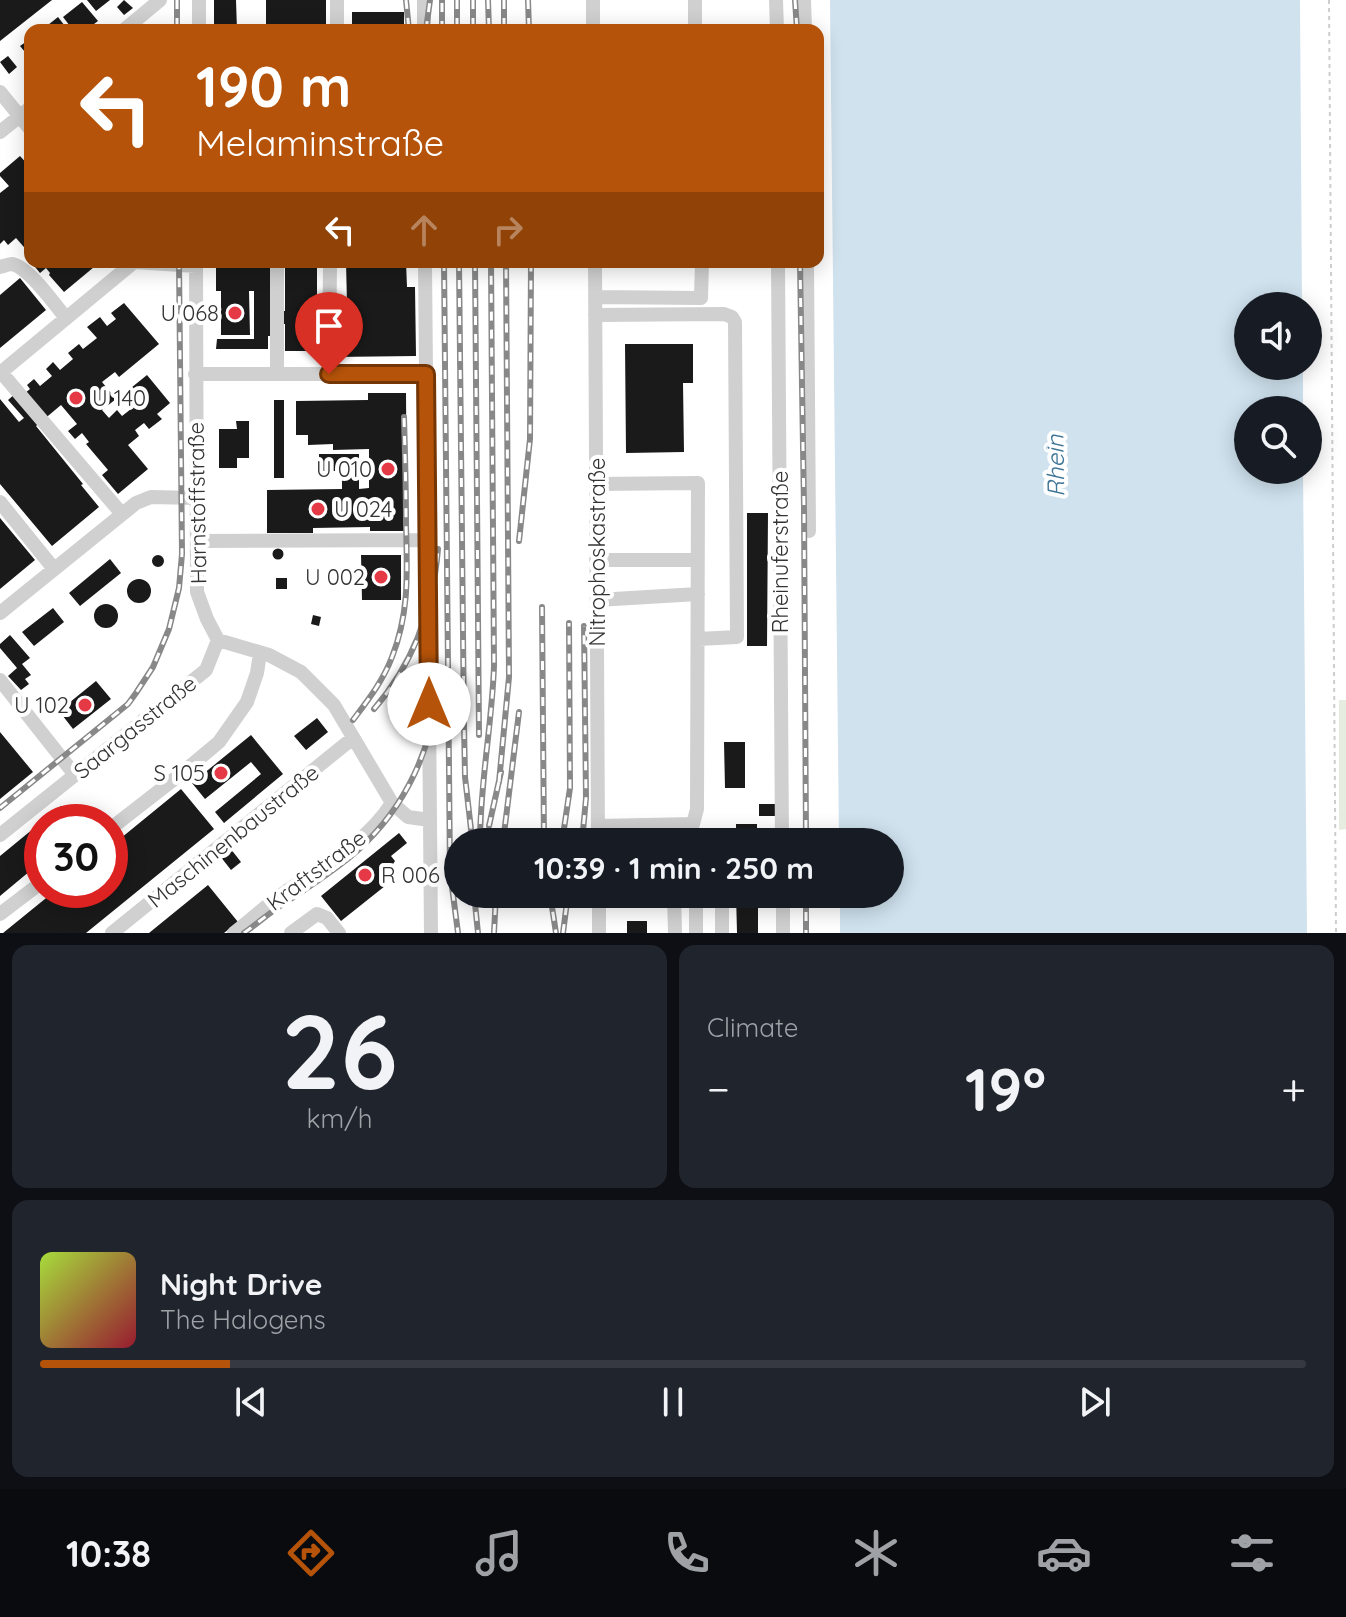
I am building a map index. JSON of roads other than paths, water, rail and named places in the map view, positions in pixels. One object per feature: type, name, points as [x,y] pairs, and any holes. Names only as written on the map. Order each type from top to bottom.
[{"type":"street","points":[[131,24],[160,0]]},
{"type":"street","points":[[199,0],[199,24]]},
{"type":"street","points":[[337,0],[337,24]]},
{"type":"street","points":[[424,0],[424,24]]},
{"type":"street","points":[[593,0],[593,24]]},
{"type":"street","points":[[695,0],[695,24]]},
{"type":"street","points":[[776,0],[777,24]]},
{"type":"street","points":[[804,0],[805,24]]},
{"type":"street","points":[[0,92],[24,111]]},
{"type":"street","points":[[0,132],[24,113]]},
{"type":"street","points":[[0,267],[11,264],[20,267],[66,318]]},
{"type":"street","points":[[122,514],[0,372],[127,268]]},
{"type":"street","name":"Harnstoffstraße","points":[[196,268],[197,592],[218,640]]},
{"type":"street","points":[[277,268],[277,374]]},
{"type":"street","points":[[329,374],[330,268]]},
{"type":"street","points":[[425,268],[431,933]]},
{"type":"street","name":"Nitrophoskastraße","points":[[595,268],[598,826]]},
{"type":"street","points":[[701,306],[702,268]]},
{"type":"street","name":"Rheinuferstraße","points":[[778,268],[782,828]]},
{"type":"street","points":[[807,268],[809,531]]},
{"type":"street","points":[[595,297],[701,306],[732,317],[735,322],[737,637],[698,639]]},
{"type":"street","points":[[595,315],[701,306]]},
{"type":"street","points":[[195,374],[426,374]]},
{"type":"street","points":[[596,484],[698,483],[697,809],[693,824],[598,826]]},
{"type":"street","points":[[0,613],[136,503],[151,497],[196,498]]},
{"type":"street","points":[[0,502],[54,569]]},
{"type":"street","points":[[197,541],[428,540]]},
{"type":"street","points":[[596,560],[698,560]]},
{"type":"street","points":[[597,600],[698,594]]},
{"type":"street","points":[[218,640],[269,655],[301,672],[334,705],[392,803],[408,817],[430,820]]},
{"type":"street","name":"Saargasstraße","points":[[0,835],[206,670],[218,640]]},
{"type":"street","points":[[128,815],[219,742],[247,702],[260,653]]},
{"type":"street","points":[[0,680],[75,775]]},
{"type":"street","name":"Maschinenbaustraße","points":[[112,933],[353,738]]},
{"type":"street","name":"Kraftstraße","points":[[234,933],[284,893],[338,857],[371,829],[392,803]]},
{"type":"street","points":[[0,914],[24,896]]},
{"type":"street","points":[[599,908],[599,933]]},
{"type":"street","points":[[674,908],[675,933]]},
{"type":"street","points":[[696,908],[696,933]]},
{"type":"street","points":[[722,908],[722,933]]},
{"type":"street","points":[[783,908],[783,933]]},
{"type":"street","points":[[291,933],[317,914],[327,918],[339,933]]},
{"type":"water","name":"Rhein","points":[[830,0],[1300,0],[1302,292],[1234,292],[1234,380],[1303,380],[1303,396],[1234,396],[1234,484],[1303,484],[1307,933],[840,933],[840,908],[904,908],[904,828],[839,828]]},
{"type":"railway","points":[[177,0],[177,24]]},
{"type":"railway","points":[[406,0],[408,24]]},
{"type":"railway","points":[[427,24],[430,0]]},
{"type":"railway","points":[[442,0],[442,24]]},
{"type":"railway","points":[[457,0],[457,24]]},
{"type":"railway","points":[[473,0],[473,24]]},
{"type":"railway","points":[[488,0],[489,24]]},
{"type":"railway","points":[[504,0],[504,24]]},
{"type":"railway","points":[[528,0],[529,24]]},
{"type":"railway","points":[[795,0],[797,24]]},
{"type":"railway","points":[[0,808],[128,704],[153,667],[169,629],[179,588],[182,554],[179,268]]},
{"type":"railway","points":[[444,268],[450,871],[458,933]]},
{"type":"railway","points":[[459,268],[465,777],[471,828]]},
{"type":"railway","points":[[475,268],[479,735]]},
{"type":"railway","points":[[481,828],[494,666],[491,268]]},
{"type":"railway","points":[[499,782],[509,677],[506,268]]},
{"type":"railway","points":[[519,541],[530,439],[531,268]]},
{"type":"railway","points":[[800,268],[806,828]]},
{"type":"railway","points":[[353,720],[375,690],[392,657],[405,607],[404,417]]},
{"type":"railway","points":[[374,709],[411,654],[432,593],[438,549]]},
{"type":"railway","points":[[542,607],[544,828]]},
{"type":"railway","points":[[564,828],[570,788],[569,623]]},
{"type":"railway","points":[[583,828],[586,798],[584,626]]},
{"type":"railway","points":[[244,933],[350,857],[390,814],[415,774],[424,752],[439,682]]},
{"type":"railway","points":[[505,828],[519,712]]},
{"type":"railway","points":[[489,826],[501,772]]},
{"type":"railway","points":[[475,908],[478,933]]},
{"type":"railway","points":[[494,933],[495,908]]},
{"type":"railway","points":[[552,908],[556,933]]},
{"type":"railway","points":[[563,933],[566,908]]},
{"type":"railway","points":[[806,908],[806,933]]},
{"type":"place","name":"U 068","points":[[235,313]]},
{"type":"place","name":"U 140","points":[[76,398]]},
{"type":"place","name":"U 010","points":[[388,469]]},
{"type":"place","name":"U 024","points":[[318,509]]},
{"type":"place","name":"U 002","points":[[381,577]]},
{"type":"place","name":"U 102","points":[[85,705]]},
{"type":"place","name":"S 105","points":[[221,773]]},
{"type":"place","name":"R 006","points":[[365,875]]}]
